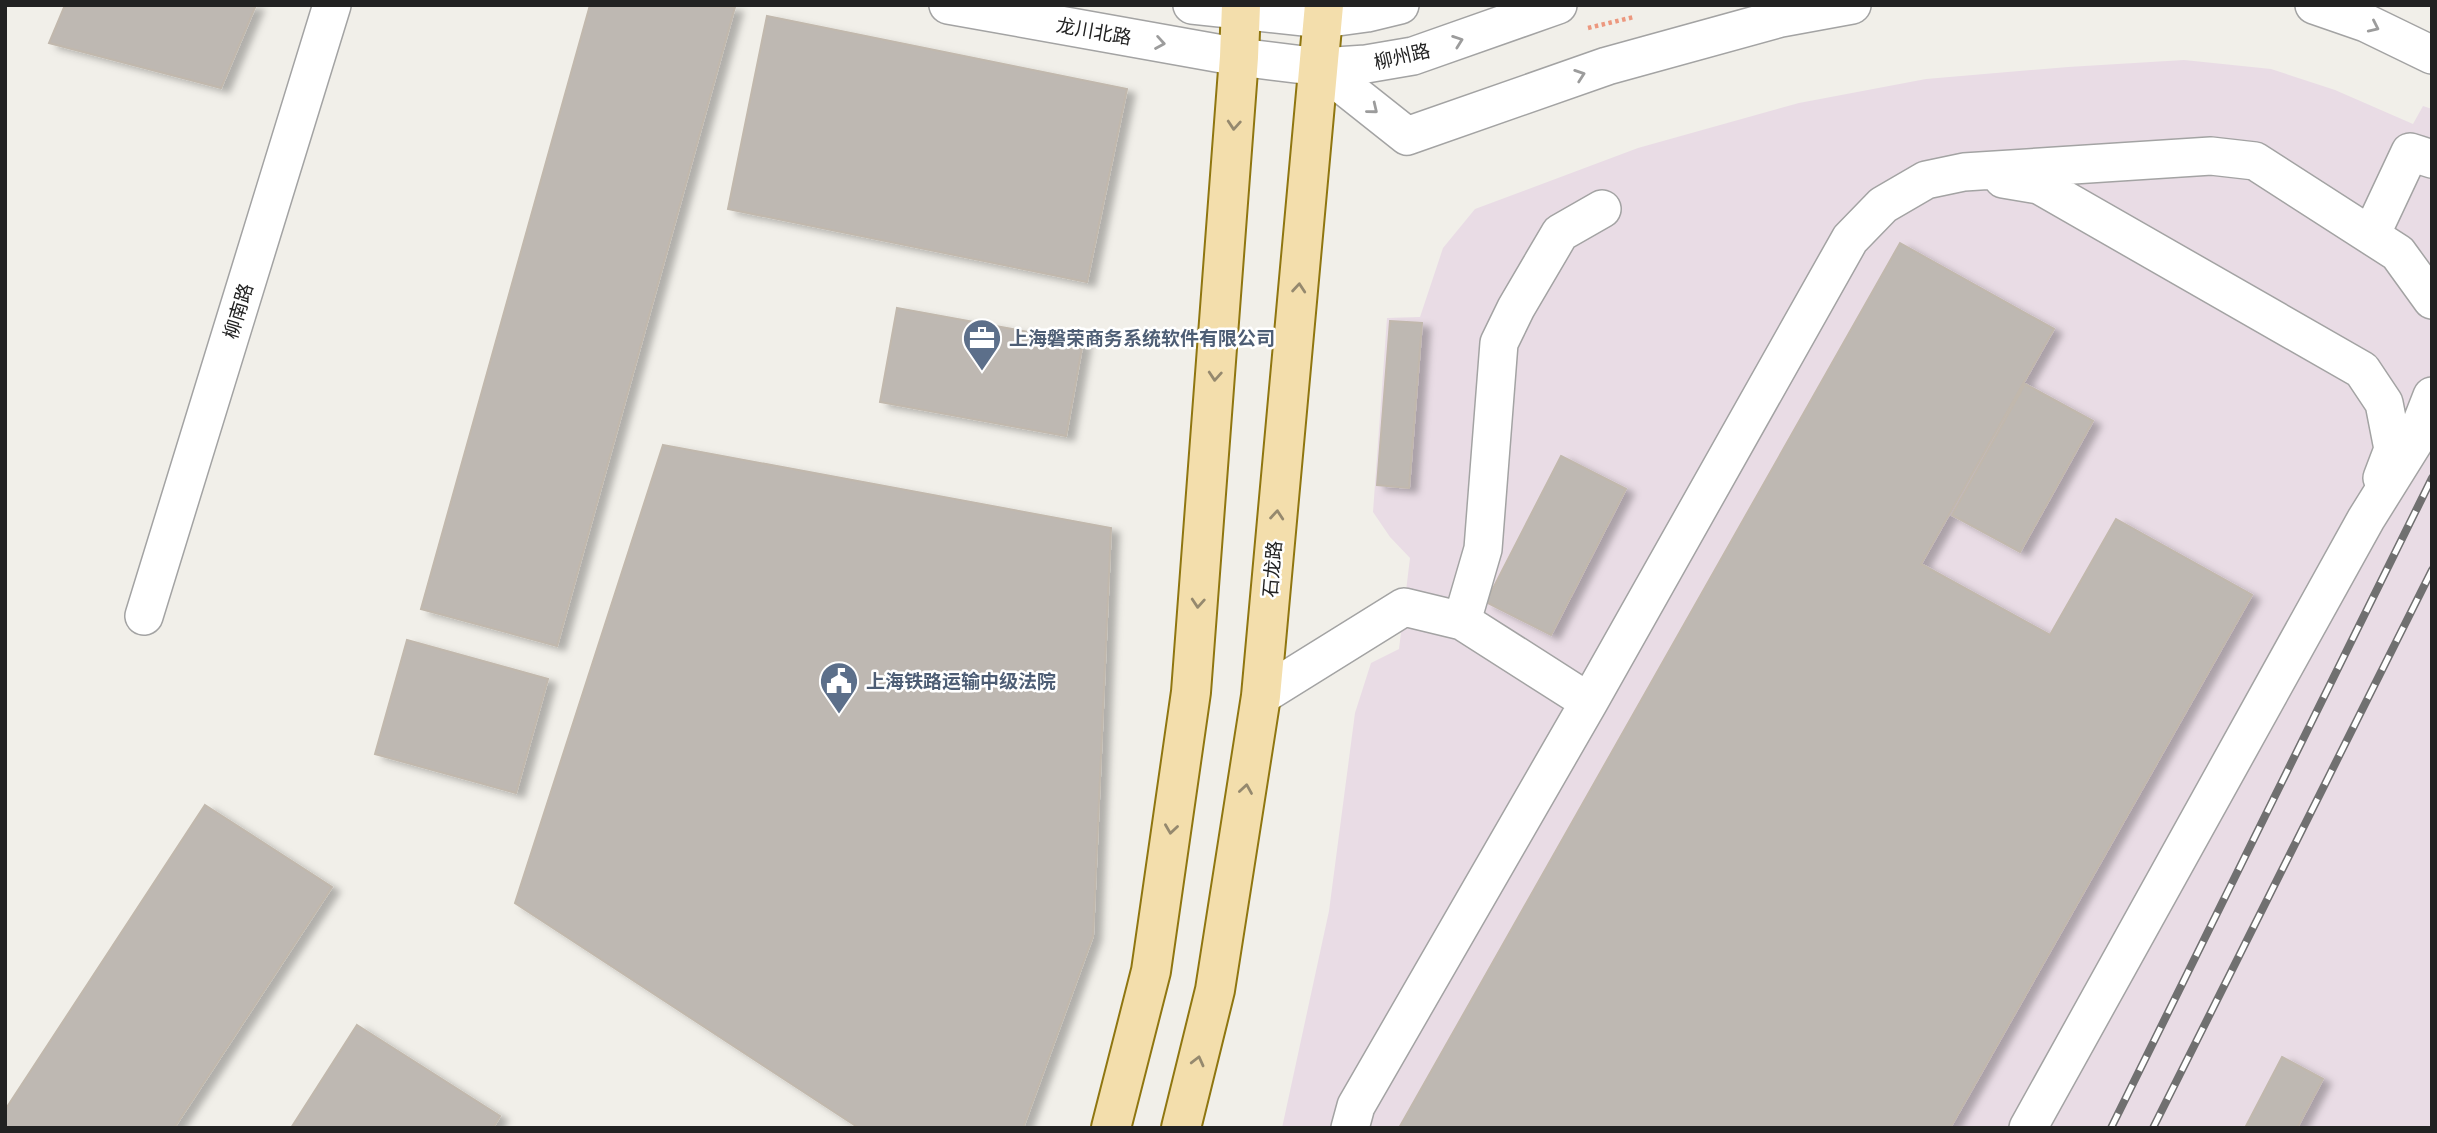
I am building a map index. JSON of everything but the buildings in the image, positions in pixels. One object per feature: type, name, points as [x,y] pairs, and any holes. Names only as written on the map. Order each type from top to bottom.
[{"type":"main road","points":[[1111,1128],[1151,971],[1191,692],[1241,9]]},
{"type":"main road","name":"石龙路","points":[[1181,1128],[1215,990],[1261,696],[1320,67],[1328,10]]},
{"type":"street","name":"柳南路","points":[[144,617],[332,5]]},
{"type":"street","name":"龙川北路","points":[[948,5],[1239,57]]},
{"type":"street","points":[[1192,5],[1367,13],[1400,5]]},
{"type":"street","name":"柳州路","points":[[1239,57],[1320,67],[1413,57],[1558,5]]},
{"type":"street","points":[[1320,67],[1407,136],[1607,66],[1781,18],[1852,5]]},
{"type":"street","points":[[2314,5],[2366,23],[2432,55]]},
{"type":"street","points":[[2371,235],[2410,152],[2432,159]]},
{"type":"street","points":[[1350,1128],[1356,1106],[1589,702],[1850,239],[1883,205],[1926,180],[1964,173],[2211,156],[2255,161],[2398,253],[2432,300]]},
{"type":"street","points":[[1964,173],[2039,185],[2362,370],[2384,403],[2393,449],[2366,519]]},
{"type":"street","points":[[1462,621],[1483,549],[1499,343],[1516,308],[1560,233],[1602,209]]},
{"type":"street","points":[[2028,1128],[2366,519],[2414,442],[2432,396]]},
{"type":"street","points":[[1261,696],[1404,607],[1462,621],[1589,702]]},
{"type":"shaded area","points":[[2184,60],[2271,69],[2335,90],[2413,124],[2423,106],[2432,109],[2432,1128],[1282,1128],[1329,911],[1355,713],[1371,663],[1399,649],[1410,558],[1390,537],[1373,512],[1387,318],[1420,317],[1443,248],[1475,209],[1638,148],[1799,103],[1926,79]]},
{"type":"railway","points":[[2111,1128],[2432,478]]},
{"type":"railway","points":[[2153,1128],[2432,570]]},
{"type":"place","name":"上海磐荣商务系统软件有限公司","points":[[982,372]]},
{"type":"place","name":"上海铁路运输中级法院","points":[[839,715]]}]
